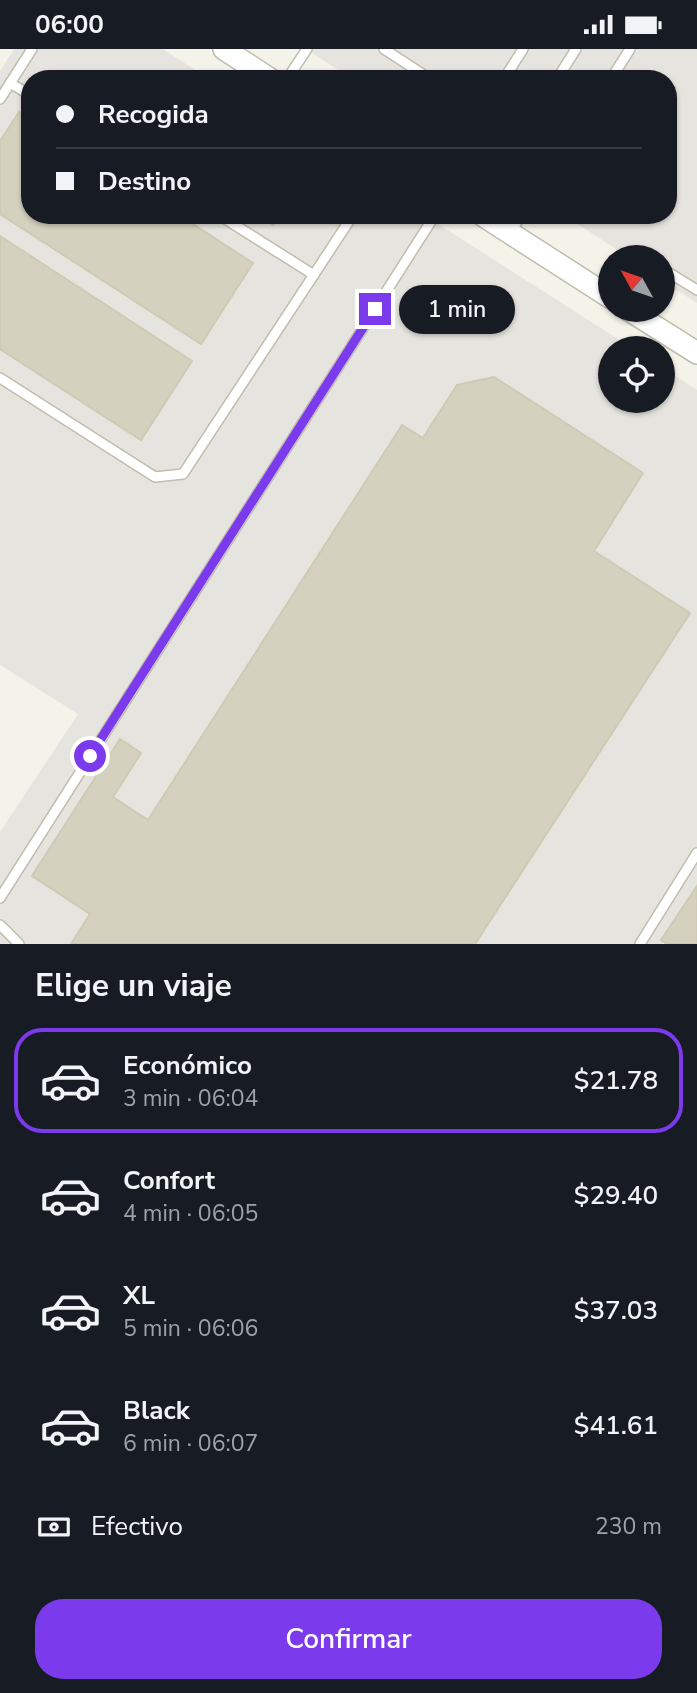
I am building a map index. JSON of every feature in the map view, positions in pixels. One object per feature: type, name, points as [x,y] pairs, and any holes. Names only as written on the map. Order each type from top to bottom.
[{"type":"street","points":[[224,49],[256,70]]},
{"type":"street","points":[[516,224],[598,283]]},
{"type":"street","points":[[648,322],[697,353]]},
{"type":"lane","points":[[0,99],[33,49]]},
{"type":"lane","points":[[293,70],[307,49]]},
{"type":"lane","points":[[384,49],[416,70]]},
{"type":"lane","points":[[510,70],[523,49]]},
{"type":"lane","points":[[563,70],[576,49]]},
{"type":"lane","points":[[617,70],[630,49]]},
{"type":"lane","points":[[10,83],[21,90]]},
{"type":"lane","points":[[233,224],[314,275]]},
{"type":"lane","points":[[0,378],[155,477],[183,474],[347,224]]},
{"type":"lane","points":[[0,898],[429,224]]},
{"type":"lane","points":[[676,277],[697,290]]},
{"type":"lane","points":[[640,944],[697,853]]},
{"type":"lane","points":[[0,925],[19,944]]},
{"type":"shaded area","points":[[14,49],[163,49],[195,70],[21,70],[21,224],[438,224],[613,336],[598,336],[598,413],[675,413],[675,376],[697,390],[697,944],[0,944],[0,832],[78,714],[0,665],[0,71]]},
{"type":"shaded area","points":[[306,49],[697,49],[697,303],[676,289],[676,245],[610,245],[578,224],[677,224],[677,70],[338,70]]},
{"type":"building","points":[[19,112],[21,113],[21,224],[193,224],[253,263],[201,344],[0,214],[0,141]]},
{"type":"building","points":[[0,236],[192,361],[141,440],[0,349]]},
{"type":"building","points":[[494,377],[643,473],[594,551],[690,613],[475,944],[71,944],[90,914],[32,876],[120,739],[141,753],[113,797],[148,820],[402,425],[423,438],[457,385]]},
{"type":"building","points":[[697,886],[697,944],[667,944],[661,940]]},
{"type":"route","points":[[90,756],[375,309]]}]
